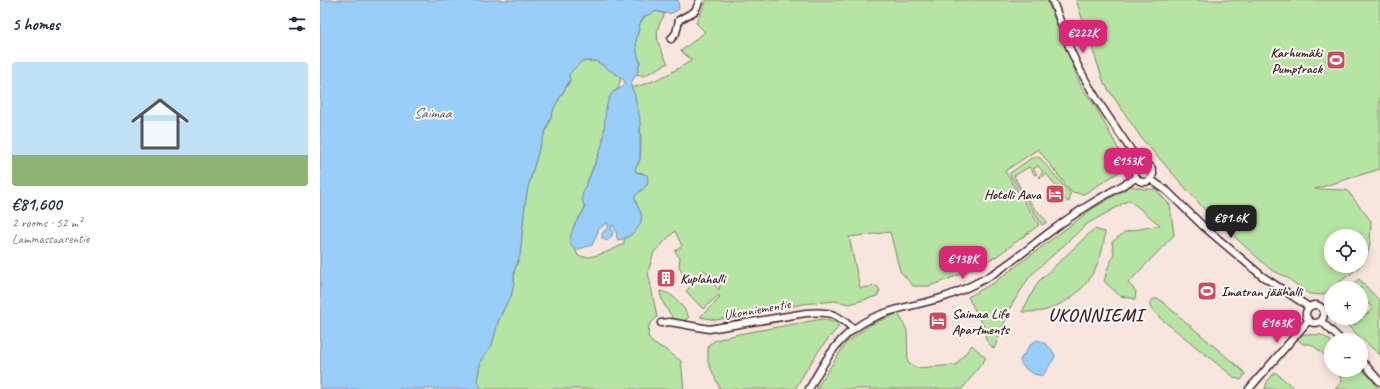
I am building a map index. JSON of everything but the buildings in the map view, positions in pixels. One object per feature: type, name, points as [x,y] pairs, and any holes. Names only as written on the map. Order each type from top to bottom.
[{"type":"street","points":[[671,39],[676,33],[679,20],[695,11],[700,0]]},
{"type":"street","points":[[1052,0],[1070,49],[1104,112],[1141,164],[1148,165],[1152,170],[1152,177],[1150,179],[1143,182],[1136,178]]},
{"type":"street","points":[[1136,178],[1136,169],[1141,164]]},
{"type":"street","points":[[809,389],[837,345],[853,329],[879,315],[943,297],[966,288],[989,276],[1010,263],[1072,216],[1136,178]]},
{"type":"street","points":[[1150,179],[1167,191],[1203,226],[1262,276],[1309,307]]},
{"type":"street","points":[[1315,304],[1322,307],[1324,314],[1321,321],[1315,323],[1309,320],[1306,314],[1309,307],[1315,304]]},
{"type":"street","name":"Ukonniementie","points":[[661,323],[670,322],[709,329],[806,313],[822,312],[839,316],[853,329]]},
{"type":"street","points":[[1249,389],[1309,320]]},
{"type":"street","points":[[1321,321],[1334,333]]},
{"type":"street","points":[[1368,368],[1380,382]]},
{"type":"green space","points":[[707,0],[1047,0],[1081,86],[1095,106],[1126,163],[1121,171],[1084,194],[1071,192],[1038,149],[1005,171],[1039,225],[997,256],[964,273],[930,286],[913,286],[900,271],[890,232],[849,237],[860,288],[877,286],[880,290],[877,296],[850,304],[835,301],[803,304],[745,316],[715,320],[700,317],[719,299],[719,295],[703,309],[686,291],[704,273],[719,290],[720,285],[704,270],[687,282],[679,266],[680,258],[675,251],[682,246],[675,231],[654,252],[648,272],[657,317],[649,325],[648,336],[652,343],[663,348],[681,361],[684,389],[480,389],[477,380],[481,360],[492,345],[498,322],[506,304],[511,297],[514,283],[514,272],[520,255],[528,187],[539,149],[555,106],[570,81],[569,74],[582,61],[596,61],[621,77],[618,89],[613,92],[609,99],[602,146],[587,182],[582,199],[585,208],[574,226],[572,246],[575,248],[578,256],[590,257],[602,254],[624,244],[624,239],[637,229],[641,218],[635,196],[648,184],[643,173],[636,172],[635,169],[640,159],[641,132],[636,103],[631,88],[663,77],[692,60],[681,51],[705,32],[696,23]]},
{"type":"green space","points":[[1076,0],[1380,0],[1380,169],[1315,189],[1347,190],[1371,221],[1368,252],[1368,229],[1324,229],[1324,273],[1352,273],[1341,281],[1324,281],[1324,294],[1322,295],[1309,294],[1286,277],[1270,269],[1205,210],[1142,139],[1104,83]]},
{"type":"green space","points":[[657,11],[665,14],[660,22],[657,37],[661,51],[668,63],[644,76],[637,74],[640,62],[637,53],[636,41],[640,23],[645,16]]},
{"type":"green space","points":[[1033,157],[1040,158],[1070,193],[1069,202],[1065,200],[1062,195],[1063,193],[1046,173],[1040,178],[1039,176],[1043,172],[1038,166],[1033,169],[1037,174],[1035,175],[1029,167],[1014,176],[1031,204],[1047,222],[1042,225],[1010,175],[1010,173]]},
{"type":"green space","points":[[1131,186],[1143,189],[1155,189],[1170,205],[1174,235],[1128,283],[1136,291],[1135,299],[1120,296],[1104,281],[1114,254],[1112,242],[1125,232],[1160,225],[1129,200],[1087,224],[1030,276],[1011,306],[994,349],[986,340],[983,325],[968,297],[995,282],[1092,209]]},
{"type":"green space","points":[[1094,229],[1105,232],[1104,244],[1097,265],[1085,284],[1068,299],[1045,311],[1022,312],[1038,282]]},
{"type":"green space","points":[[1368,288],[1380,301],[1380,355],[1368,344],[1368,333],[1356,333],[1347,325],[1368,325],[1368,313],[1373,308],[1368,303]]},
{"type":"green space","points":[[660,291],[673,297],[689,317],[684,321],[674,319],[663,303]]},
{"type":"green space","points":[[1154,299],[1159,299],[1243,371],[1245,374],[1241,380],[1235,378],[1159,317],[1150,307],[1150,302]]},
{"type":"green space","points":[[898,313],[907,330],[908,363],[917,368],[956,365],[972,345],[986,358],[962,389],[816,389],[846,343],[870,325]]},
{"type":"green space","points":[[822,319],[837,323],[839,327],[810,364],[795,389],[720,389],[708,362],[708,345],[716,340],[739,334]]},
{"type":"green space","points":[[1304,334],[1322,335],[1324,336],[1324,354],[1311,344],[1303,344],[1297,339]]},
{"type":"green space","points":[[1275,372],[1295,389],[1265,389],[1267,382]]},
{"type":"green space","points":[[1368,375],[1378,389],[1335,389],[1342,381],[1340,377],[1368,377]]},
{"type":"water","name":"Saimaa","points":[[320,0],[616,0],[620,3],[624,0],[678,0],[679,9],[671,13],[657,11],[645,16],[640,23],[636,41],[637,53],[640,62],[637,74],[632,81],[631,87],[634,93],[640,118],[640,159],[635,169],[636,172],[647,175],[648,179],[647,185],[635,196],[636,203],[641,214],[638,227],[627,237],[618,240],[616,231],[612,225],[612,235],[610,239],[606,241],[602,238],[602,234],[608,227],[608,223],[606,223],[599,229],[592,245],[579,249],[572,247],[570,240],[573,227],[585,208],[582,199],[583,192],[602,145],[607,104],[610,96],[616,90],[625,85],[623,79],[596,61],[582,61],[569,74],[570,80],[555,106],[539,149],[528,187],[520,255],[514,272],[514,283],[511,297],[506,304],[498,322],[492,345],[481,360],[477,380],[481,387],[480,389],[320,389]]},
{"type":"water","points":[[1037,340],[1048,346],[1053,351],[1055,357],[1043,375],[1036,375],[1029,371],[1023,366],[1020,360],[1031,344]]},
{"type":"place","name":"Karhumäki Pumptrack","points":[[1336,60]]},
{"type":"place","name":"Hotelli Aava","points":[[1055,194]]},
{"type":"place","name":"Kuplahalli","points":[[666,278]]},
{"type":"place","name":"Imatran jäähalli","points":[[1207,291]]},
{"type":"place","name":"Saimaa Life Apartments","points":[[938,321]]},
{"type":"district","name":"UKONNIEMI","points":[[1096,315]]}]
